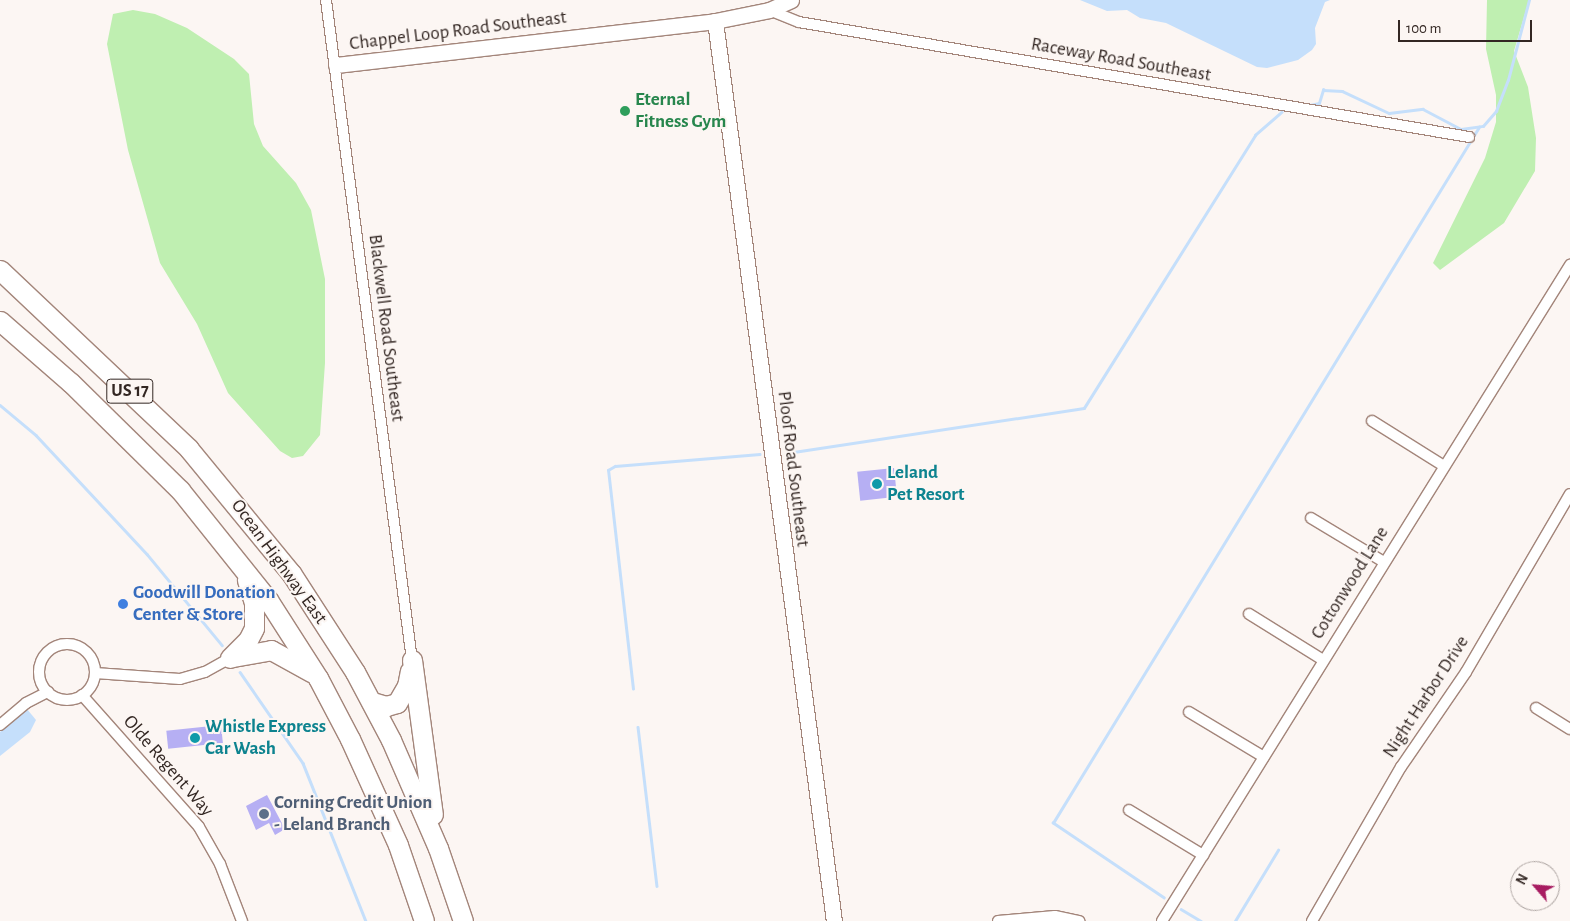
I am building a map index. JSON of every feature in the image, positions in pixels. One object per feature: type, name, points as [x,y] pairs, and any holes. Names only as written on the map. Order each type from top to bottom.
[{"type":"highway","name":"Ocean Highway East","points":[[0,270],[163,423],[214,476],[291,573],[372,702],[438,848],[463,921]]},
{"type":"highway","name":"Ocean Highway East","points":[[0,320],[140,449],[239,560],[318,678],[387,819],[424,921]]},
{"type":"highway","points":[[230,658],[248,640],[255,613],[239,560]]},
{"type":"highway","points":[[230,658],[244,652],[272,650],[318,678]]},
{"type":"highway","points":[[372,702],[386,706],[397,702],[407,686],[412,660]]},
{"type":"highway","points":[[412,660],[438,848]]},
{"type":"street","name":"Blackwell Road Southeast","points":[[326,0],[336,65],[412,660]]},
{"type":"street","name":"Chappel Loop Road Southeast","points":[[336,65],[715,21],[769,10],[791,0]]},
{"type":"street","name":"Raceway Road Southeast","points":[[769,10],[799,22],[1469,137]]},
{"type":"street","name":"Ploof Road Southeast","points":[[715,21],[834,921]]},
{"type":"street","name":"Cottonwood Lane","points":[[1162,921],[1570,265]]},
{"type":"street","points":[[1372,421],[1444,466]]},
{"type":"street","name":"Night Harbor Drive","points":[[1312,921],[1401,766],[1466,672],[1570,494]]},
{"type":"street","points":[[1311,518],[1384,562]]},
{"type":"street","points":[[1249,614],[1323,660]]},
{"type":"street","points":[[58,646],[82,648],[89,655],[95,673],[82,695],[65,700],[48,692],[39,672],[42,659],[58,646]]},
{"type":"street","points":[[95,673],[180,679],[205,672],[230,658]]},
{"type":"street","points":[[0,725],[26,703],[48,692]]},
{"type":"street","name":"Olde Regent Way","points":[[82,695],[199,827],[220,864],[242,921]]},
{"type":"street","points":[[1536,708],[1570,729]]},
{"type":"street","points":[[1189,712],[1264,758]]},
{"type":"street","points":[[1130,810],[1203,855]]},
{"type":"street","points":[[998,921],[1055,916],[1079,921]]},
{"type":"green space","points":[[1487,0],[1529,0],[1514,51],[1528,87],[1536,138],[1535,171],[1504,223],[1440,270],[1433,263],[1485,158],[1496,122],[1496,95],[1486,49]]},
{"type":"green space","points":[[133,10],[155,14],[187,28],[234,59],[249,74],[254,124],[263,146],[296,183],[311,210],[325,279],[325,363],[320,435],[303,456],[292,458],[280,451],[228,393],[197,324],[160,263],[128,150],[107,44],[113,14]]},
{"type":"water","points":[[1080,0],[1330,0],[1325,2],[1315,28],[1316,44],[1312,50],[1298,60],[1267,68],[1257,67],[1166,23],[1140,18],[1127,10],[1107,11]]},
{"type":"water","points":[[27,709],[36,720],[30,732],[0,756],[0,732]]},
{"type":"building","name":"Leland Pet Resort","points":[[894,468],[897,497],[860,501],[857,472]]},
{"type":"building","name":"Whistle Express Car Wash","points":[[221,725],[223,743],[168,749],[166,731]]},
{"type":"building","name":"Corning Credit Union - Leland Branch","points":[[267,795],[285,829],[275,835],[269,823],[256,830],[246,806]]},
{"type":"waterway","points":[[1310,105],[1319,103],[1323,90],[1342,91],[1389,113],[1423,109],[1461,129],[1483,126],[1496,111],[1508,80],[1529,0]]},
{"type":"waterway","points":[[787,453],[1084,408],[1255,135],[1281,112]]},
{"type":"waterway","points":[[1164,898],[1053,823],[1479,127]]},
{"type":"waterway","points":[[0,405],[36,435],[147,554],[222,645]]},
{"type":"waterway","points":[[633,689],[608,470],[615,466],[760,454]]},
{"type":"waterway","points":[[240,672],[303,763],[366,921]]},
{"type":"waterway","points":[[638,727],[657,886]]},
{"type":"waterway","points":[[1235,921],[1278,850]]},
{"type":"waterway","points":[[1181,909],[1201,921]]},
{"type":"place","name":"Eternal Fitness Gym","points":[[625,111]]},
{"type":"place","name":"Leland Pet Resort","points":[[877,484]]},
{"type":"place","name":"Goodwill Donation Center & Store","points":[[123,604]]},
{"type":"place","name":"Whistle Express Car Wash","points":[[195,738]]},
{"type":"place","name":"Corning Credit Union - Leland Branch","points":[[264,814]]}]
